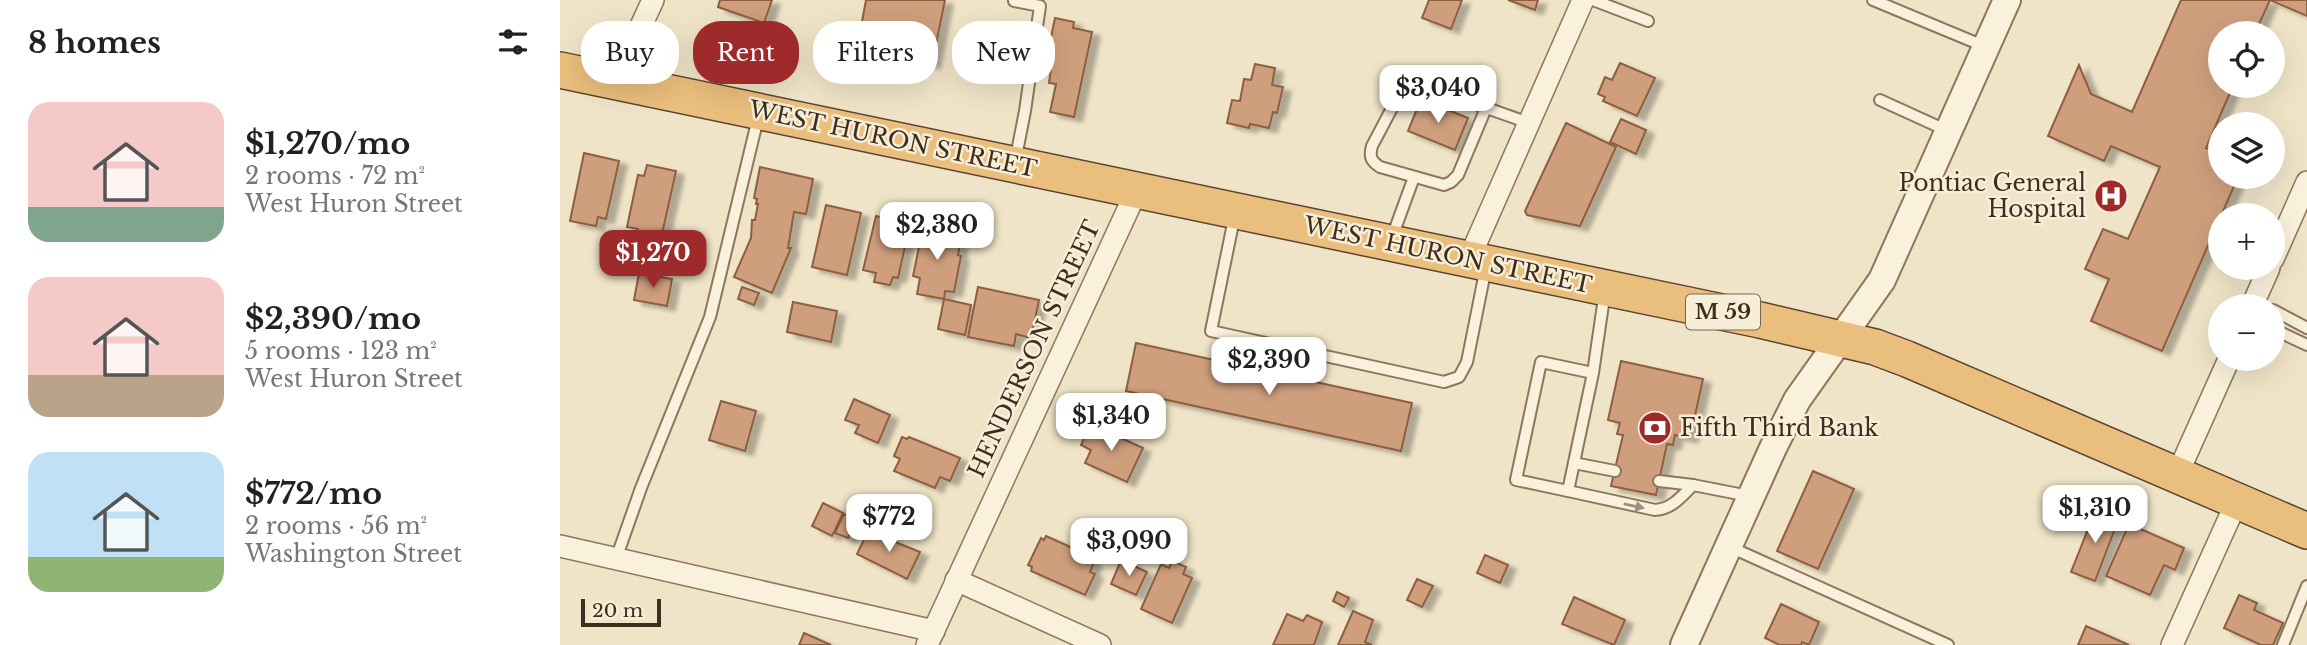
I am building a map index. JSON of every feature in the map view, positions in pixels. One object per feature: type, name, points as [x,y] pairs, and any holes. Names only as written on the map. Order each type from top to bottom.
[{"type":"highway","name":"WEST HURON STREET","points":[[560,70],[581,75]]},
{"type":"highway","name":"WEST HURON STREET","points":[[625,84],[1478,261],[1875,347],[2307,531]]},
{"type":"street","points":[[643,21],[653,0]]},
{"type":"street","points":[[1478,261],[1529,123],[1583,0]]},
{"type":"street","points":[[1684,645],[1797,400],[1882,280],[2007,0]]},
{"type":"street","points":[[2285,232],[2307,182]]},
{"type":"street","name":"HENDERSON STREET","points":[[930,638],[1137,190]]},
{"type":"street","points":[[2177,475],[2224,371]]},
{"type":"street","points":[[2172,645],[2237,501]]},
{"type":"street","points":[[560,546],[930,638]]},
{"type":"street","points":[[956,580],[1100,645]]},
{"type":"lane","points":[[1593,0],[1648,21]]},
{"type":"lane","points":[[1873,0],[1986,47]]},
{"type":"lane","points":[[1014,1],[1040,6],[1015,164]]},
{"type":"lane","points":[[1486,108],[1458,175],[1451,183],[1444,185],[1380,167],[1372,162],[1372,146],[1401,91],[1416,83],[1529,123]]},
{"type":"lane","points":[[1880,100],[1948,131]]},
{"type":"lane","points":[[616,559],[641,488],[710,317],[759,112]]},
{"type":"lane","points":[[1390,243],[1414,177]]},
{"type":"lane","points":[[1236,211],[1211,331],[1444,382],[1459,377],[1467,362],[1478,261]]},
{"type":"lane","points":[[1568,491],[1594,373],[1605,288]]},
{"type":"lane","points":[[2285,317],[2307,328]]},
{"type":"lane","points":[[2285,335],[2307,345]]},
{"type":"lane","points":[[1594,373],[1541,362],[1516,480],[1655,510],[1674,504],[1693,485]]},
{"type":"lane","points":[[1574,463],[1615,471]]},
{"type":"lane","points":[[1659,481],[1751,497]]},
{"type":"lane","points":[[1729,546],[1948,645]]},
{"type":"lane","points":[[2283,645],[2307,586]]},
{"type":"building","points":[[720,0],[772,0],[765,21],[718,7]]},
{"type":"building","points":[[866,0],[945,0],[938,34],[938,21],[862,21]]},
{"type":"building","points":[[1429,0],[1462,0],[1451,29],[1422,18]]},
{"type":"building","points":[[1508,0],[1538,0],[1535,10]]},
{"type":"building","name":"Pontiac General Hospital","points":[[2181,0],[2270,0],[2260,21],[2208,21],[2208,98],[2228,98],[2222,112],[2208,112],[2208,189],[2233,189],[2227,203],[2208,203],[2208,246],[2162,351],[2091,321],[2109,279],[2085,269],[2103,229],[2128,239],[2160,167],[2111,146],[2104,161],[2048,136],[2079,65],[2091,94],[2132,112]]},
{"type":"building","points":[[2270,0],[2307,0],[2307,16]]},
{"type":"building","points":[[1055,18],[1074,22],[1073,28],[1092,32],[1074,117],[1050,112],[1056,84]]},
{"type":"building","points":[[1620,63],[1655,78],[1637,116],[1603,101],[1605,97],[1598,94],[1605,77],[1612,80]]},
{"type":"building","points":[[1255,64],[1275,68],[1272,85],[1283,87],[1277,113],[1273,112],[1269,128],[1250,124],[1249,128],[1227,123],[1232,100],[1240,101],[1244,79],[1251,80]]},
{"type":"building","points":[[1421,99],[1468,118],[1455,150],[1408,131]]},
{"type":"building","points":[[1621,119],[1646,130],[1636,154],[1610,142]]},
{"type":"building","points":[[1566,123],[1616,147],[1580,226],[1527,215],[1525,211]]},
{"type":"building","points":[[584,153],[619,161],[606,219],[598,217],[596,226],[570,221]]},
{"type":"building","points":[[647,165],[676,171],[662,234],[653,232],[652,237],[637,234],[638,229],[627,227],[638,175],[644,176]]},
{"type":"building","points":[[760,167],[813,179],[806,214],[794,212],[788,248],[791,248],[772,293],[734,277],[751,238],[752,220],[755,220],[758,204],[754,198]]},
{"type":"building","points":[[826,205],[861,213],[847,275],[812,267]]},
{"type":"building","points":[[876,216],[910,224],[898,278],[893,277],[890,285],[874,282],[876,273],[863,270]]},
{"type":"building","points":[[933,222],[943,224],[941,231],[956,234],[954,242],[960,244],[958,255],[961,256],[954,292],[945,291],[944,299],[917,294],[920,278],[913,276],[923,227],[932,229]]},
{"type":"building","points":[[639,273],[672,279],[667,306],[634,300]]},
{"type":"building","points":[[742,287],[759,293],[754,305],[738,299]]},
{"type":"building","points":[[978,287],[1039,300],[1031,338],[1016,334],[1014,346],[968,337]]},
{"type":"building","points":[[944,299],[971,305],[965,335],[938,329]]},
{"type":"building","points":[[793,302],[837,311],[831,342],[787,332]]},
{"type":"building","points":[[1136,343],[1412,403],[1401,451],[1126,391]]},
{"type":"building","name":"Fifth Third Bank","points":[[1621,361],[1703,379],[1690,438],[1675,435],[1673,445],[1667,444],[1656,495],[1611,486],[1623,435],[1617,434],[1620,423],[1608,420]]},
{"type":"building","points":[[854,399],[890,415],[878,443],[855,433],[859,425],[845,420]]},
{"type":"building","points":[[721,401],[756,411],[745,451],[709,440]]},
{"type":"building","points":[[1090,424],[1143,448],[1127,482],[1085,463],[1091,450],[1081,445]]},
{"type":"building","points":[[902,437],[909,437],[960,458],[950,481],[940,477],[935,488],[894,471],[900,459],[894,456]]},
{"type":"building","points":[[1813,471],[1854,489],[1818,569],[1777,551]]},
{"type":"building","points":[[823,503],[843,513],[832,536],[812,526]]},
{"type":"building","points":[[2096,509],[2119,518],[2095,581],[2071,572]]},
{"type":"building","points":[[844,514],[856,521],[848,538],[835,533]]},
{"type":"building","points":[[2129,524],[2184,548],[2175,570],[2164,565],[2150,595],[2106,576]]},
{"type":"building","points":[[868,531],[920,552],[907,579],[857,554]]},
{"type":"building","points":[[1046,536],[1088,555],[1086,558],[1094,562],[1090,572],[1095,574],[1085,595],[1031,571],[1032,567],[1028,565],[1041,538],[1044,540]]},
{"type":"building","points":[[1485,555],[1508,565],[1500,583],[1477,573]]},
{"type":"building","points":[[1121,560],[1147,572],[1136,595],[1111,584]]},
{"type":"building","points":[[1172,561],[1186,567],[1183,574],[1192,578],[1172,623],[1141,609],[1161,564],[1169,568]]},
{"type":"building","points":[[1417,579],[1433,586],[1422,607],[1407,600]]},
{"type":"building","points":[[1337,592],[1349,598],[1344,607],[1333,601]]},
{"type":"building","points":[[2239,595],[2257,603],[2254,610],[2283,623],[2273,645],[2261,645],[2224,628]]},
{"type":"building","points":[[1574,597],[1625,620],[1614,645],[1562,624]]},
{"type":"building","points":[[1781,604],[1819,622],[1809,645],[1802,642],[1801,645],[1780,645],[1765,638]]},
{"type":"building","points":[[1353,611],[1373,620],[1365,642],[1372,645],[1338,645]]},
{"type":"building","points":[[1287,614],[1303,621],[1307,615],[1322,622],[1314,645],[1273,645]]},
{"type":"building","points":[[2086,626],[2129,645],[2078,645]]},
{"type":"building","points":[[804,633],[831,645],[799,645]]},
{"type":"place","name":"Pontiac General Hospital","points":[[2111,196]]},
{"type":"place","name":"Fifth Third Bank","points":[[1655,428]]}]
